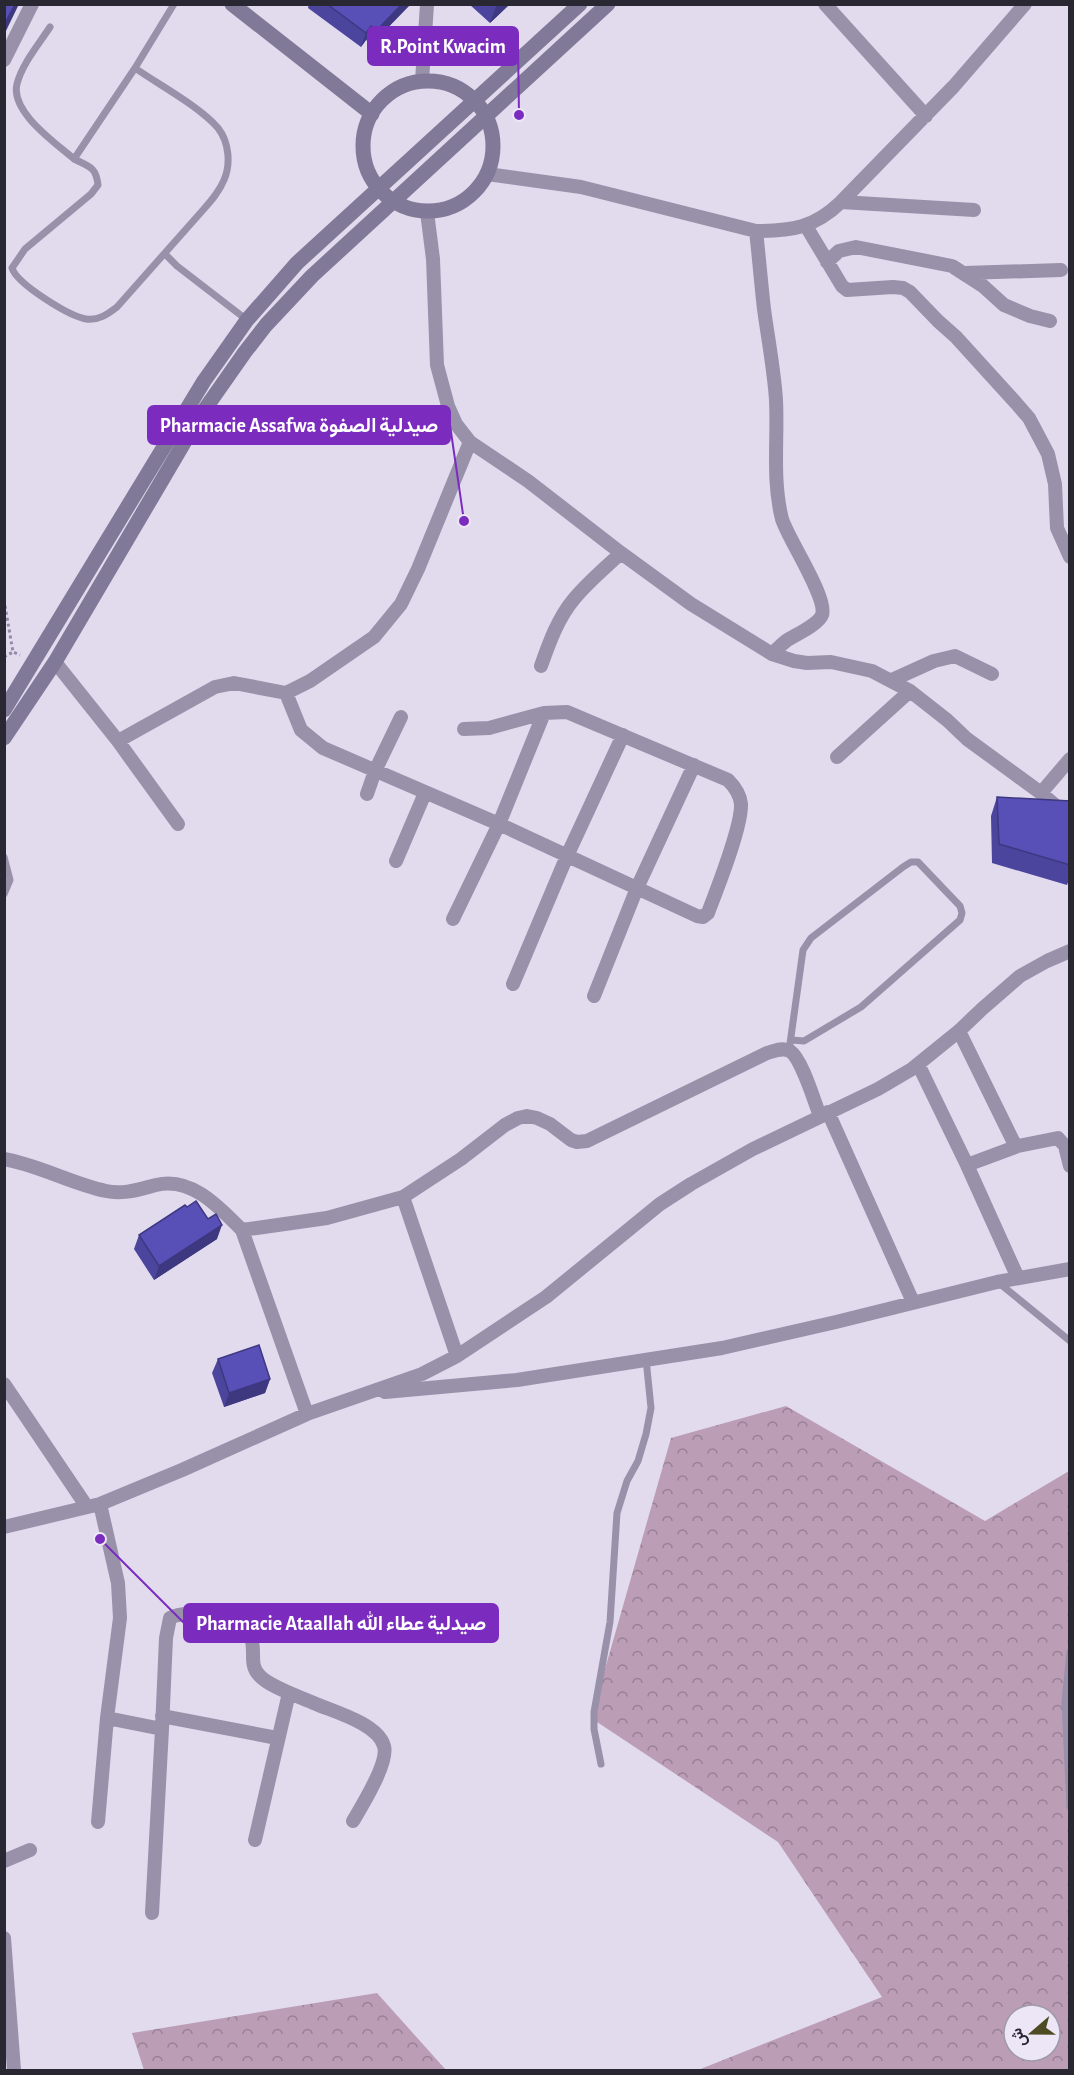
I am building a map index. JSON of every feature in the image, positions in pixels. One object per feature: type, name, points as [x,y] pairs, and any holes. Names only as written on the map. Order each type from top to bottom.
[{"type":"main road","points":[[232,4],[372,114]]},
{"type":"main road","points":[[4,710],[204,381],[247,320],[297,263],[580,4]]},
{"type":"main road","points":[[4,738],[55,662],[198,419],[220,385],[266,326],[312,276],[608,4]]},
{"type":"main road","points":[[422,81],[451,85],[475,101],[486,117],[493,145],[492,160],[477,190],[463,202],[446,209],[427,212],[409,209],[393,201],[380,189],[369,172],[364,153],[365,132],[372,114],[381,101],[393,91],[422,81]]},
{"type":"street","points":[[4,60],[32,4]]},
{"type":"street","points":[[422,81],[427,4]]},
{"type":"street","points":[[825,4],[926,116]]},
{"type":"street","points":[[487,174],[581,187],[756,231],[783,231],[806,226],[828,215],[926,116],[1025,4]]},
{"type":"street","points":[[841,202],[974,210]]},
{"type":"street","points":[[427,212],[433,259],[437,365],[448,406],[456,424],[470,442],[528,481],[621,554],[691,604],[772,654],[794,661],[831,662],[872,671],[910,691],[967,739],[1041,792],[1070,818]]},
{"type":"street","points":[[806,226],[842,286],[847,290],[893,287],[903,288],[910,292],[956,337],[1029,418],[1048,454],[1055,484],[1057,528],[1070,557]]},
{"type":"street","points":[[756,231],[774,368],[779,503],[789,538],[820,596],[823,609],[822,615],[816,622],[785,642],[772,654]]},
{"type":"street","points":[[827,262],[839,251],[856,247],[952,266],[965,273],[1004,305],[1030,316],[1050,321]]},
{"type":"street","points":[[965,273],[1061,270]]},
{"type":"street","points":[[118,741],[215,687],[234,683],[286,693],[310,681],[374,638],[401,604],[418,569],[470,442]]},
{"type":"street","points":[[541,666],[549,644],[572,601],[587,584],[621,554]]},
{"type":"street","points":[[892,680],[934,661],[956,656],[992,674]]},
{"type":"street","points":[[55,662],[118,741],[178,824]]},
{"type":"street","points":[[837,757],[910,691]]},
{"type":"street","points":[[286,693],[301,730],[323,748],[499,825],[697,916],[704,917],[708,913],[740,819],[741,802],[736,788],[728,780],[567,712],[544,713],[489,728],[464,729]]},
{"type":"street","points":[[453,919],[499,825],[544,713]]},
{"type":"street","points":[[367,794],[375,771],[401,717]]},
{"type":"street","points":[[513,984],[567,856],[623,735]]},
{"type":"street","points":[[1041,792],[1070,759]]},
{"type":"street","points":[[594,996],[638,888],[694,765]]},
{"type":"street","points":[[396,861],[425,793]]},
{"type":"street","points":[[4,1527],[93,1506],[182,1470],[307,1414],[422,1374],[457,1356],[546,1297],[660,1204],[743,1155],[878,1089],[918,1064],[1020,976],[1070,951]]},
{"type":"street","points":[[958,1031],[1009,1135],[1018,1146]]},
{"type":"street","points":[[242,1230],[327,1218],[403,1197],[518,1118],[527,1116],[537,1118],[571,1140],[586,1141],[767,1053],[790,1045],[913,1302]]},
{"type":"street","points":[[918,1064],[967,1165],[1017,1278]]},
{"type":"street","points":[[967,1165],[1018,1146],[1064,1136],[1070,1166]]},
{"type":"street","points":[[4,1159],[107,1192],[126,1192],[174,1183],[186,1185],[219,1208],[242,1230],[307,1414]]},
{"type":"street","points":[[403,1197],[457,1356]]},
{"type":"street","points":[[365,1394],[517,1380],[722,1347],[997,1282],[1070,1269]]},
{"type":"street","points":[[4,1384],[93,1506],[118,1583],[120,1618],[107,1718],[98,1822]]},
{"type":"street","points":[[152,1913],[167,1626],[170,1618],[176,1615],[204,1614],[245,1628],[253,1642],[253,1665],[260,1677],[289,1693],[356,1721],[376,1732],[385,1748],[368,1797],[353,1821]]},
{"type":"street","points":[[255,1840],[289,1693]]},
{"type":"street","points":[[107,1718],[162,1722],[277,1738]]},
{"type":"street","points":[[4,1861],[30,1850]]},
{"type":"street","points":[[4,1938],[14,2070]]},
{"type":"lane","points":[[74,159],[135,68],[174,4]]},
{"type":"lane","points":[[50,27],[16,85],[17,98],[28,117],[74,159],[92,168],[97,174],[98,185],[91,194],[25,249],[12,268],[20,280],[70,313],[87,320],[97,319],[117,307],[215,196],[224,181],[228,167],[228,151],[218,128],[135,68]]},
{"type":"lane","points":[[165,254],[177,266],[247,320]]},
{"type":"lane","points":[[4,857],[10,880],[4,894]]},
{"type":"lane","points":[[911,862],[918,862],[960,906],[962,914],[960,920],[861,1007],[804,1041],[790,1045],[803,950],[811,938],[903,867],[911,862]]},
{"type":"lane","points":[[997,1282],[1070,1341]]},
{"type":"lane","points":[[601,1764],[594,1729],[594,1712],[610,1622],[616,1513],[627,1481],[638,1461],[646,1434],[651,1408],[646,1359]]},
{"type":"lane","points":[[1070,1652],[1065,1702],[1070,1807]]},
{"type":"path","points":[[4,600],[14,652]]},
{"type":"path","points":[[4,657],[14,652],[35,661]]},
{"type":"green space","points":[[786,1406],[985,1521],[1069,1471],[1069,2070],[698,2070],[882,1997],[778,1842],[591,1718],[671,1438]]},
{"type":"green space","points":[[377,1993],[446,2070],[144,2070],[132,2033]]},
{"type":"building","points":[[4,4],[15,4],[4,25]]},
{"type":"building","points":[[327,4],[402,4],[377,30],[371,26],[366,33]]},
{"type":"building","points":[[997,797],[1070,801],[1070,865],[999,844]]},
{"type":"building","points":[[196,1201],[208,1219],[216,1214],[222,1225],[159,1266],[139,1235],[185,1205],[187,1207]]},
{"type":"building","points":[[259,1345],[270,1379],[229,1393],[218,1359]]},
{"type":"place","name":"R.Point Kwacim","points":[[519,115]]},
{"type":"place","name":"Pharmacie Assafwa صيدلية الصفوة","points":[[464,521]]},
{"type":"place","name":"Pharmacie Ataallah صيدلية عطاء الله","points":[[100,1539]]}]
